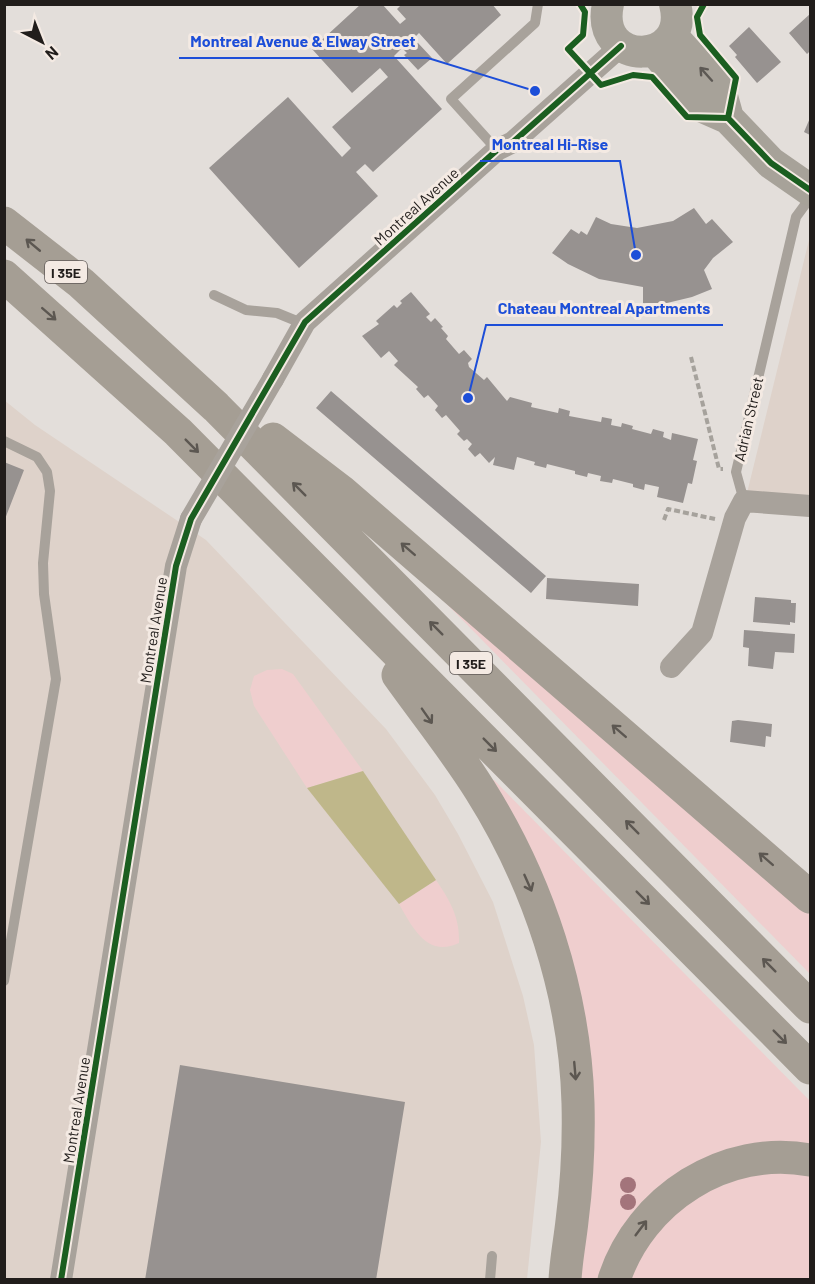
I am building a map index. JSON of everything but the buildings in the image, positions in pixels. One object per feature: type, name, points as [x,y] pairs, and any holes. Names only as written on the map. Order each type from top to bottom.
[{"type":"highway","name":"I 35E","points":[[4,223],[81,283],[216,407],[810,1007]]},
{"type":"highway","name":"I 35E","points":[[4,276],[178,432],[810,1068]]},
{"type":"highway","points":[[125,324],[341,491],[810,897]]},
{"type":"highway","points":[[345,600],[479,789],[507,838],[547,934],[567,1011],[578,1101],[578,1167],[565,1280]]},
{"type":"highway","points":[[614,1280],[632,1240],[649,1217],[669,1197],[693,1181],[718,1169],[746,1161],[773,1157],[810,1160]]},
{"type":"street","points":[[613,28],[643,53],[663,43],[676,26],[675,4]]},
{"type":"street","name":"Montreal Avenue","points":[[61,1280],[176,566],[191,519],[304,324],[496,150],[502,133],[613,28]]},
{"type":"street","points":[[663,43],[720,89],[728,118],[771,164],[810,190]]},
{"type":"street","points":[[671,667],[702,633],[735,518],[744,501],[810,506]]},
{"type":"lane","points":[[496,150],[451,99],[535,23],[538,4]]},
{"type":"lane","name":"Adrian Street","points":[[744,501],[735,471],[796,217],[810,198]]},
{"type":"lane","points":[[214,295],[246,310],[276,313],[304,324]]},
{"type":"lane","points":[[4,441],[37,457],[47,472],[50,491],[43,563],[44,594],[56,680],[4,981]]},
{"type":"lane","points":[[490,1280],[492,1256]]},
{"type":"path","points":[[691,357],[719,469],[735,471]]},
{"type":"path","points":[[664,520],[668,509],[717,519]]},
{"type":"shaded area","points":[[810,236],[810,497],[747,493]]},
{"type":"shaded area","points":[[4,400],[35,425],[206,540],[386,729],[435,795],[493,902],[523,996],[534,1045],[541,1142],[527,1279],[5,1279]]},
{"type":"shaded area","points":[[432,589],[810,906],[810,974]]},
{"type":"shaded area","points":[[282,669],[293,674],[363,771],[307,788],[254,706],[250,690],[254,676],[267,670]]},
{"type":"shaded area","points":[[363,771],[436,880],[399,904],[307,788]]},
{"type":"shaded area","points":[[494,780],[810,1101],[810,1152],[740,1153],[606,1279],[580,1279],[591,1135],[489,784]]},
{"type":"shaded area","points":[[436,880],[450,902],[458,925],[459,943],[448,947],[438,947],[422,938],[399,904]]},
{"type":"shaded area","points":[[810,1171],[810,1279],[628,1280],[642,1248],[691,1198],[754,1173]]},
{"type":"cycle path","points":[[580,4],[585,12],[583,35],[568,49],[601,85],[633,75],[652,77],[687,117],[728,118]]},
{"type":"cycle path","points":[[704,4],[697,17],[700,35],[736,78],[728,118]]},
{"type":"cycle path","points":[[61,1280],[176,566],[191,519],[305,322],[497,150],[513,142],[621,46]]},
{"type":"cycle path","points":[[728,118],[771,163],[810,190]]},
{"type":"place","name":"Montreal Avenue & Elway Street","points":[[535,91]]},
{"type":"place","name":"Montreal Hi-Rise","points":[[636,255]]},
{"type":"place","name":"Chateau Montreal Apartments","points":[[468,398]]}]
